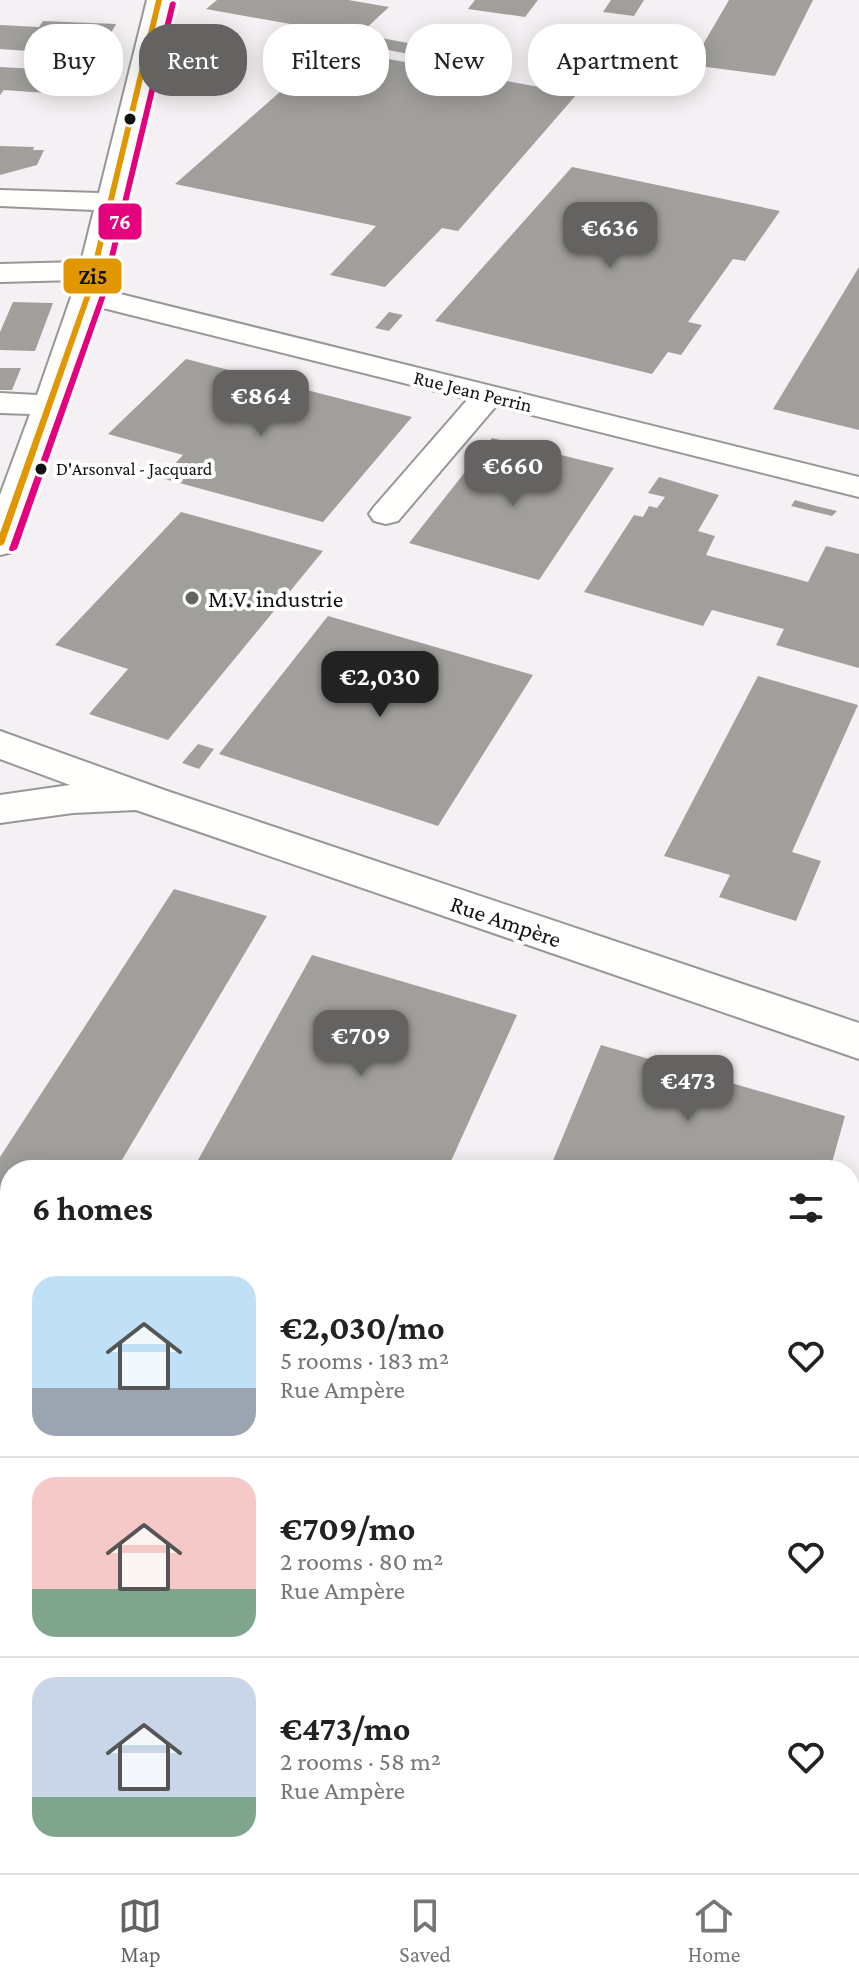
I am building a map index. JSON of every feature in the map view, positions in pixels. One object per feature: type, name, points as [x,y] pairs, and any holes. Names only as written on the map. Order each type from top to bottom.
[{"type":"street","points":[[0,544],[91,283],[159,0]]},
{"type":"street","points":[[0,198],[110,202]]},
{"type":"street","name":"Rue Jean Perrin","points":[[18,263],[489,395],[859,487]]},
{"type":"street","points":[[386,514],[489,395]]},
{"type":"street","points":[[0,403],[49,405]]},
{"type":"street","name":"Rue Ampère","points":[[0,744],[152,801],[859,1041]]},
{"type":"street","name":"Rue Ampère","points":[[0,809],[73,799],[152,801]]},
{"type":"shaded area","points":[[0,0],[859,0],[859,1160],[0,1160]]},
{"type":"building","points":[[217,0],[348,0],[389,7],[371,24],[290,24],[206,9]]},
{"type":"building","points":[[475,0],[538,0],[525,17],[468,9]]},
{"type":"building","points":[[611,0],[644,0],[634,16],[603,12]]},
{"type":"building","points":[[729,0],[813,0],[775,76],[706,67],[706,39]]},
{"type":"building","points":[[43,21],[116,24],[41,24]]},
{"type":"building","points":[[0,25],[24,26],[24,51],[0,49]]},
{"type":"building","points":[[389,39],[405,42],[405,53],[389,50]]},
{"type":"building","points":[[389,59],[405,62],[405,96],[512,96],[512,82],[528,85],[528,96],[575,96],[458,231],[442,228],[385,287],[330,275],[376,226],[175,184],[275,96],[389,96]]},
{"type":"building","points":[[0,67],[24,68],[24,91],[4,90],[0,95]]},
{"type":"building","points":[[0,146],[44,150],[37,165],[0,175]]},
{"type":"building","points":[[572,167],[780,211],[745,261],[733,259],[688,322],[702,325],[681,355],[668,352],[652,374],[435,321]]},
{"type":"building","points":[[859,267],[859,430],[773,409]]},
{"type":"building","points":[[13,302],[53,303],[35,351],[0,350],[0,332]]},
{"type":"building","points":[[389,312],[403,315],[389,331],[375,328]]},
{"type":"building","points":[[186,359],[412,417],[323,522],[161,478],[183,455],[108,434]]},
{"type":"building","points":[[0,368],[21,368],[12,390],[0,390]]},
{"type":"building","points":[[492,438],[614,468],[539,580],[409,543]]},
{"type":"building","points":[[659,477],[719,495],[698,531],[715,536],[706,555],[808,582],[826,546],[859,554],[859,668],[776,645],[784,629],[712,610],[703,626],[584,592],[634,515],[643,517],[649,506],[657,508],[665,497],[648,493]]},
{"type":"building","points":[[795,500],[837,511],[832,516],[791,506]]},
{"type":"building","name":"M.V. industrie","points":[[181,512],[323,551],[168,740],[89,714],[128,669],[55,645]]},
{"type":"building","points":[[328,616],[533,675],[438,826],[219,754]]},
{"type":"building","points":[[758,676],[858,705],[792,852],[821,861],[796,921],[719,897],[730,875],[664,856]]},
{"type":"building","points":[[198,744],[214,749],[199,769],[182,763]]},
{"type":"building","points":[[174,889],[267,916],[122,1160],[0,1160]]},
{"type":"building","points":[[312,955],[517,1015],[452,1160],[198,1160]]},
{"type":"building","points":[[601,1045],[845,1116],[833,1160],[553,1160]]},
{"type":"transit line","name":"Zi5","points":[[0,544],[88,295],[159,0]]},
{"type":"transit line","name":"76","points":[[13,549],[102,298],[173,3]]},
{"type":"place","name":"D'Arsonval - Jacquard","points":[[41,469]]},
{"type":"place","name":"M.V. industrie","points":[[192,598]]}]
